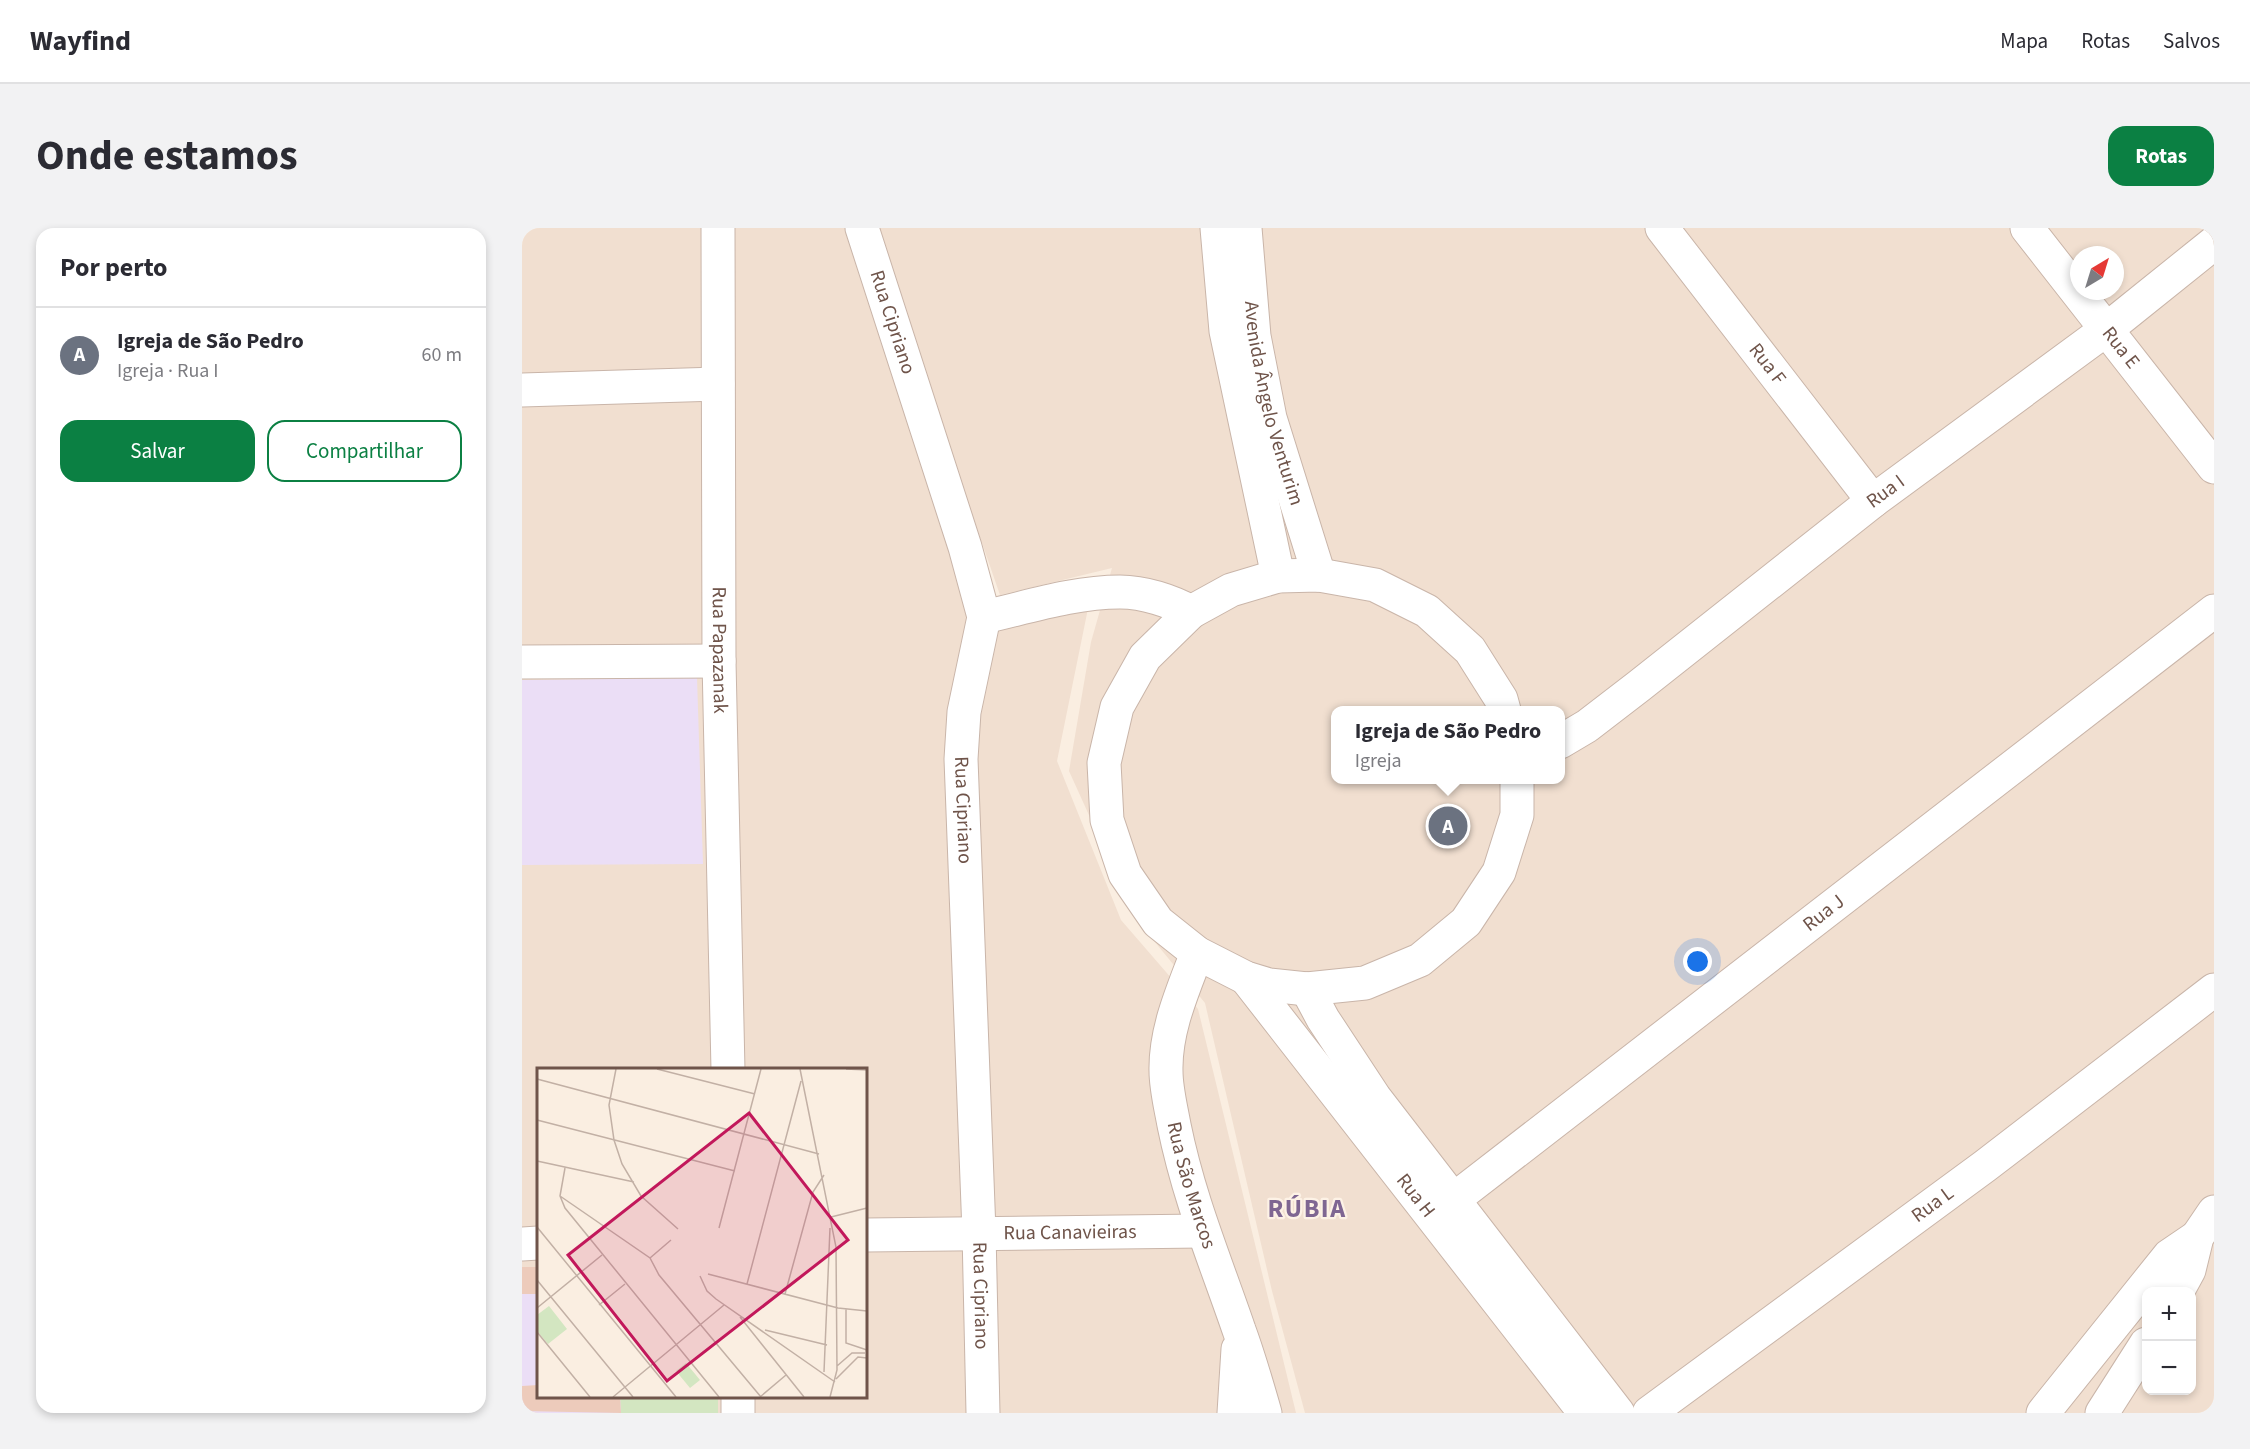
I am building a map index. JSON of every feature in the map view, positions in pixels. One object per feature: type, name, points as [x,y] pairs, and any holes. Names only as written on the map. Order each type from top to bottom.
[{"type":"street","name":"Rua Papazanak","points":[[718,228],[719,661],[728,1068]]},
{"type":"street","name":"Rua Cipriano","points":[[862,228],[964,547],[984,617],[964,711],[961,759],[979,1232],[983,1413]]},
{"type":"street","name":"Avenida Ângelo Venturim","points":[[1217,228],[1227,341],[1278,576]]},
{"type":"street","name":"Avenida Ângelo Venturim","points":[[1245,228],[1254,336],[1270,418],[1319,575]]},
{"type":"street","name":"Rua F","points":[[1662,228],[1873,501]]},
{"type":"street","name":"Rua E","points":[[2027,228],[2108,328],[2214,467]]},
{"type":"street","name":"Rua I","points":[[1565,739],[1587,726],[1639,686],[1873,501],[2108,328],[2214,243]]},
{"type":"street","points":[[522,390],[718,384]]},
{"type":"street","points":[[1503,706],[1501,699],[1470,650],[1427,611],[1375,585],[1319,575],[1278,576],[1231,590],[1191,612],[1144,657],[1117,707],[1104,763],[1107,820],[1125,874],[1158,922],[1197,952],[1246,978],[1269,985],[1307,989],[1365,983],[1420,960],[1466,921],[1499,872],[1517,814],[1517,784]]},
{"type":"street","points":[[984,617],[1088,595],[1122,592],[1175,603],[1191,612]]},
{"type":"street","name":"Rua J","points":[[1442,1207],[2214,611]]},
{"type":"street","points":[[522,662],[719,661]]},
{"type":"street","name":"Rua São Marcos","points":[[1197,952],[1170,1034],[1166,1071],[1182,1162],[1202,1231],[1239,1330],[1265,1413]]},
{"type":"street","name":"Rua H","points":[[1246,978],[1618,1413]]},
{"type":"street","name":"Rua H","points":[[1307,989],[1323,1019],[1442,1207],[1585,1413]]},
{"type":"street","name":"Rua L","points":[[1649,1413],[1984,1166],[2214,990]]},
{"type":"street","points":[[2180,1287],[2189,1270],[2205,1225]]},
{"type":"street","points":[[2043,1413],[2169,1256],[2205,1225]]},
{"type":"street","name":"Rua Canavieiras","points":[[867,1235],[1202,1231]]},
{"type":"street","points":[[522,1244],[537,1243]]},
{"type":"street","points":[[1234,1413],[1239,1330]]},
{"type":"street","points":[[2102,1413],[2142,1350]]},
{"type":"shaded area","points":[[522,228],[869,228],[985,606],[1093,584],[1057,761],[1121,920],[1198,1009],[1296,1413],[522,1413]]},
{"type":"shaded area","points":[[876,228],[2214,228],[2214,1413],[1305,1413],[1272,1291],[1205,1003],[1136,919],[1069,771],[1091,642],[1112,568],[1000,595],[886,265]]},
{"type":"shaded area","points":[[697,678],[703,864],[522,865],[522,680]]},
{"type":"shaded area","points":[[522,1267],[537,1267],[537,1398],[718,1398],[718,1413],[522,1413]]},
{"type":"green space","points":[[620,1398],[718,1398],[718,1413],[621,1413]]},
{"type":"building","points":[[522,1267],[537,1267],[537,1294],[522,1294]]},
{"type":"building","points":[[537,1385],[537,1398],[620,1398],[621,1413],[522,1411],[522,1386]]},
{"type":"place","name":"Igreja de São Pedro","points":[[1448,826]]},
{"type":"district","name":"RÚBIA","points":[[1307,1208]]}]
